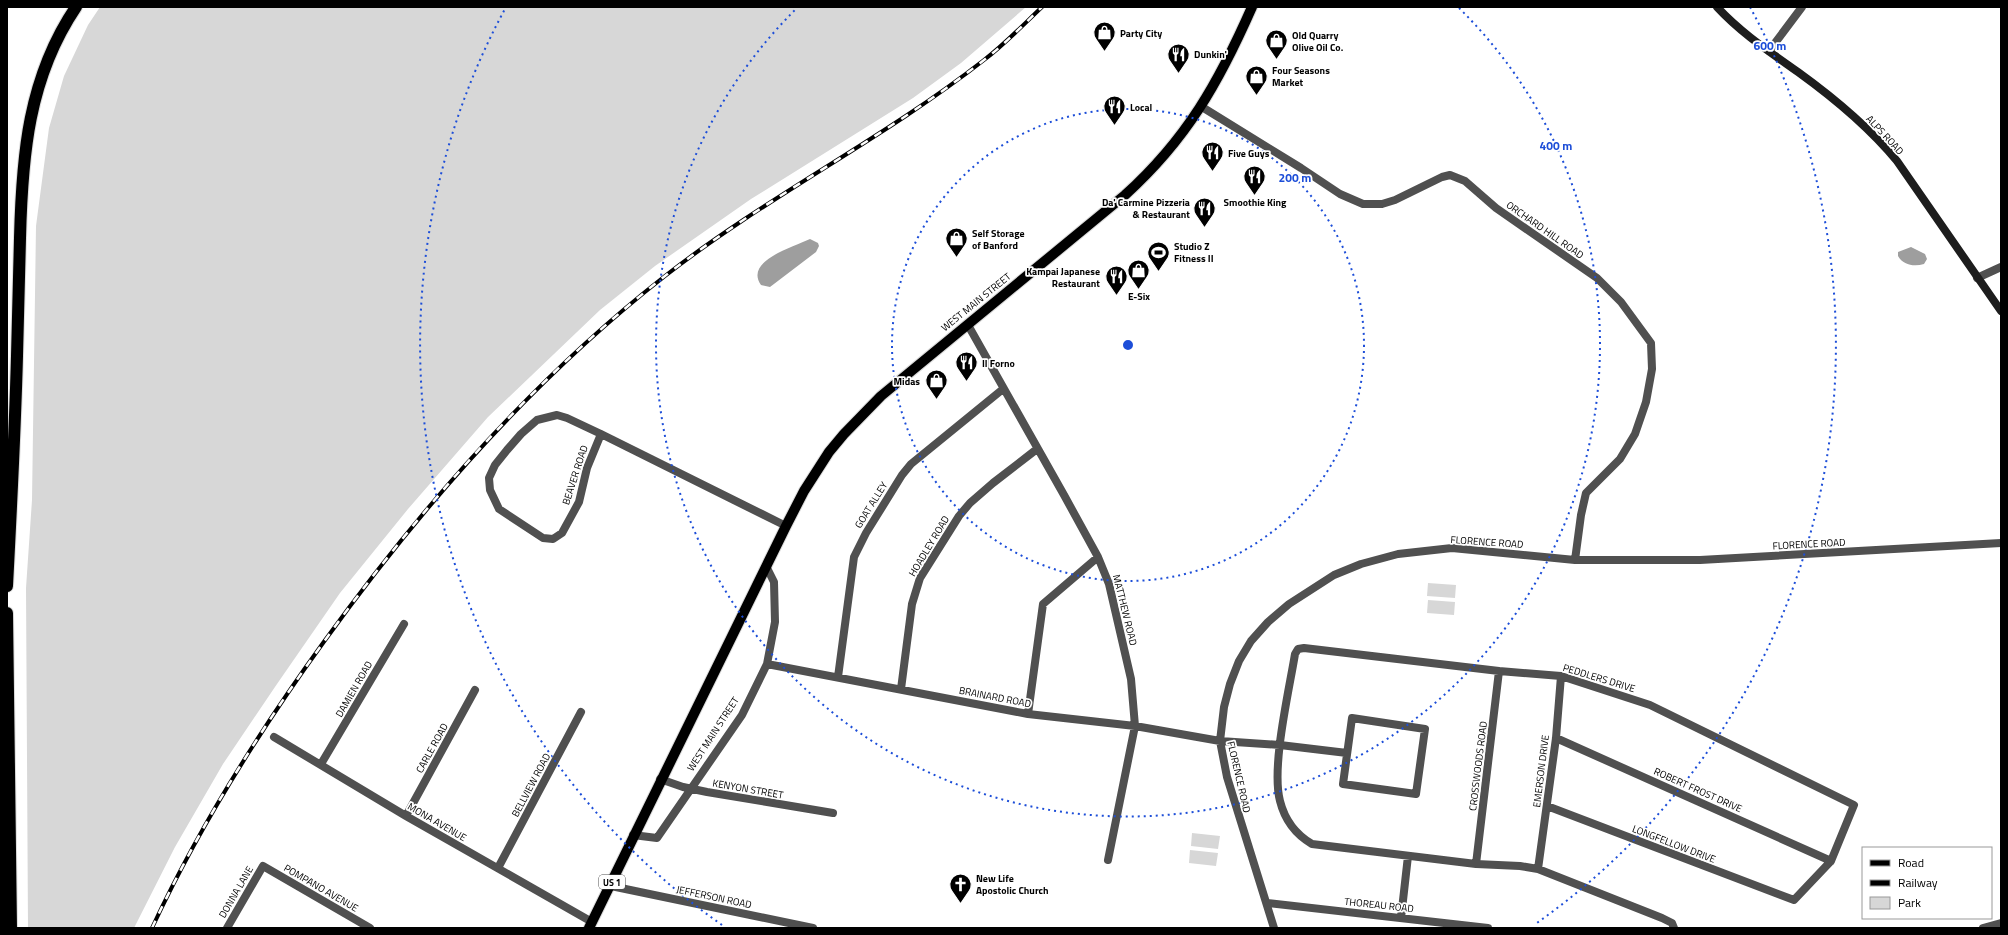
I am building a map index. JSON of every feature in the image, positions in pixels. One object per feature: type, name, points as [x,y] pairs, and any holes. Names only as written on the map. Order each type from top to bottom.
[{"type":"highway","points":[[7,586],[15,424],[21,191],[25,147],[30,115],[45,68],[57,40],[76,7]]},
{"type":"highway","points":[[7,613],[11,928]]},
{"type":"main road","name":"WEST MAIN STREET","points":[[590,925],[611,886],[633,835],[660,779],[812,477],[844,434],[881,396],[1142,180],[1170,151],[1202,107],[1225,66],[1252,7]]},
{"type":"street","name":"ALPS ROAD","points":[[1717,7],[1744,33],[1831,97],[1884,146],[1897,161],[2001,312]]},
{"type":"street","points":[[1770,52],[1802,7]]},
{"type":"street","name":"ORCHARD HILL ROAD","points":[[1202,107],[1340,194],[1363,204],[1382,204],[1395,200],[1442,177],[1450,175],[1458,177],[1496,208],[1597,278],[1621,302],[1651,343],[1650,376],[1646,402],[1635,434],[1620,459],[1586,493],[1581,515],[1575,560]]},
{"type":"street","points":[[1977,278],[2001,267]]},
{"type":"street","name":"MATTHEW ROAD","points":[[968,325],[1098,557],[1109,584],[1126,652],[1131,679],[1135,726],[1108,860]]},
{"type":"street","name":"GOAT ALLEY","points":[[838,677],[852,565],[856,552],[866,533],[911,464],[1003,389]]},
{"type":"street","name":"BEAVER ROAD","points":[[601,434],[587,468],[579,502],[562,533],[553,539],[543,538],[499,510],[490,490],[489,478],[494,465],[521,434],[537,420],[557,415],[567,418],[601,434],[786,526]]},
{"type":"street","name":"HOADLEY ROAD","points":[[901,689],[912,604],[920,578],[959,516],[970,503],[1037,449]]},
{"type":"street","name":"FLORENCE ROAD","points":[[1274,928],[1238,818],[1227,777],[1220,741],[1224,707],[1230,684],[1239,661],[1251,641],[1268,622],[1289,604],[1334,575],[1361,564],[1398,554],[1452,548],[1575,560],[1700,560],[2001,543]]},
{"type":"street","points":[[1028,714],[1043,604],[1098,557]]},
{"type":"street","name":"WEST MAIN STREET","points":[[633,835],[657,838],[742,715],[767,664],[775,622],[774,582],[766,566]]},
{"type":"street","name":"DAMIEN ROAD","points":[[321,764],[404,624]]},
{"type":"street","name":"PEDDLERS DRIVE","points":[[1674,928],[1672,923],[1662,918],[1538,869],[1520,866],[1476,864],[1312,844],[1298,836],[1287,820],[1279,801],[1277,780],[1280,745],[1295,654],[1298,649],[1304,648],[1498,671],[1561,676],[1650,705],[1854,805],[1831,861],[1794,900]]},
{"type":"street","name":"BRAINARD ROAD","points":[[767,664],[1028,714],[1135,726],[1220,741]]},
{"type":"street","name":"CROSSWOODS ROAD","points":[[1476,864],[1498,671]]},
{"type":"street","name":"EMERSON DRIVE","points":[[1538,869],[1556,738],[1561,676]]},
{"type":"street","name":"CARLE ROAD","points":[[406,816],[475,690]]},
{"type":"street","name":"BELLVIEW ROAD","points":[[498,868],[582,712]]},
{"type":"street","points":[[1352,718],[1425,729],[1416,794],[1343,784],[1347,753],[1352,718]]},
{"type":"street","name":"MONA AVENUE","points":[[274,737],[406,816],[498,868],[590,925]]},
{"type":"street","name":"ROBERT FROST DRIVE","points":[[1556,738],[1831,861]]},
{"type":"street","points":[[1220,741],[1280,745],[1347,753]]},
{"type":"street","name":"KENYON STREET","points":[[660,779],[691,789],[833,813]]},
{"type":"street","name":"LONGFELLOW DRIVE","points":[[1547,806],[1794,900]]},
{"type":"street","points":[[1401,918],[1408,856]]},
{"type":"street","name":"DONNA LANE","points":[[227,928],[262,866]]},
{"type":"street","name":"POMPANO AVENUE","points":[[262,866],[370,928]]},
{"type":"street","name":"JEFFERSON ROAD","points":[[611,886],[813,928]]},
{"type":"street","name":"THOREAU ROAD","points":[[1267,903],[1488,928]]},
{"type":"street","points":[[1983,928],[2001,923]]},
{"type":"green space","points":[[100,7],[1026,7],[961,63],[913,98],[751,199],[655,266],[600,310],[488,417],[408,509],[340,593],[223,764],[175,847],[134,928],[28,928],[26,588],[32,500],[36,226],[49,128],[64,76],[88,25]]},
{"type":"green space","points":[[1428,583],[1456,585],[1455,598],[1427,596]]},
{"type":"green space","points":[[1428,600],[1455,602],[1454,615],[1427,613]]},
{"type":"green space","points":[[1192,833],[1220,836],[1218,849],[1191,846]]},
{"type":"green space","points":[[1190,850],[1218,853],[1216,866],[1189,863]]},
{"type":"shaded area","points":[[810,239],[818,243],[819,246],[816,252],[770,287],[761,285],[758,276],[759,269],[765,262],[773,256]]},
{"type":"shaded area","points":[[1911,247],[1925,254],[1927,259],[1924,264],[1909,264],[1900,259],[1898,252]]},
{"type":"railway","points":[[152,928],[189,854],[231,781],[275,711],[323,643],[360,592],[439,495],[524,402],[569,358],[616,316],[665,276],[743,220],[906,116],[945,89],[992,54],[1042,7]]},
{"type":"place","name":"Party City","points":[[1105,52]]},
{"type":"place","name":"Old Quarry Olive Oil Co.","points":[[1276,60]]},
{"type":"place","name":"Dunkin'","points":[[1179,74]]},
{"type":"place","name":"Four Seasons Market","points":[[1257,96]]},
{"type":"place","name":"Local","points":[[1114,126]]},
{"type":"place","name":"Five Guys","points":[[1213,172]]},
{"type":"place","name":"Smoothie King","points":[[1255,196]]},
{"type":"place","name":"Da' Carmine Pizzeria & Restaurant","points":[[1205,228]]},
{"type":"place","name":"Self Storage of Banford","points":[[956,258]]},
{"type":"place","name":"Studio Z Fitness II","points":[[1158,272]]},
{"type":"place","name":"E-Six","points":[[1139,290]]},
{"type":"place","name":"Kampai Japanese Restaurant","points":[[1116,296]]},
{"type":"place","name":"Il Forno","points":[[966,382]]},
{"type":"place","name":"Midas","points":[[936,400]]},
{"type":"place","name":"New Life Apostolic Church","points":[[960,904]]}]
